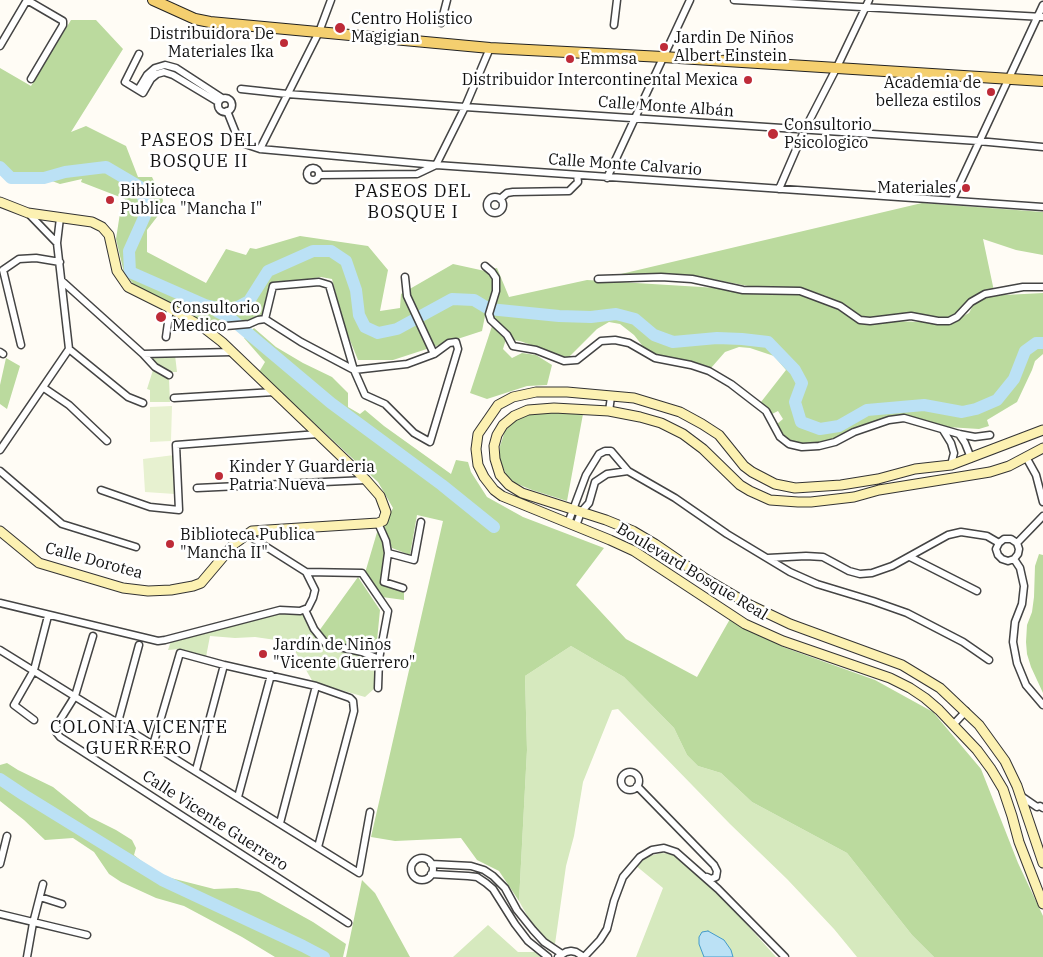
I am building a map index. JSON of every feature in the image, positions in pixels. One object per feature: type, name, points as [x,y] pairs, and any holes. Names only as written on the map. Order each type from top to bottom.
[{"type":"main road","points":[[153,0],[195,19],[210,22],[490,48],[837,67],[1043,81]]},
{"type":"street","points":[[0,46],[27,0],[64,21],[31,79]]},
{"type":"street","points":[[260,149],[319,32],[331,0]]},
{"type":"street","points":[[441,23],[447,0]]},
{"type":"street","points":[[614,25],[617,0]]},
{"type":"street","points":[[606,178],[690,0]]},
{"type":"street","points":[[734,0],[867,3],[1040,17]]},
{"type":"street","points":[[778,189],[805,129],[867,3]]},
{"type":"street","points":[[952,200],[978,141],[1040,17],[1043,5]]},
{"type":"street","points":[[320,175],[417,174],[436,166],[465,107],[490,48]]},
{"type":"street","points":[[139,54],[125,82],[138,90],[147,74],[155,68],[165,65],[176,68],[220,100]]},
{"type":"street","name":"Calle Monte Albán","points":[[242,88],[287,94],[1043,147]]},
{"type":"street","name":"Calle Monte Calvario","points":[[227,98],[231,102],[231,107],[227,111],[220,109],[220,100],[227,98]]},
{"type":"street","name":"Calle Monte Calvario","points":[[227,111],[236,136],[242,143],[260,149],[436,166],[1043,207]]},
{"type":"street","points":[[500,199],[507,193],[513,192],[569,191],[578,182],[577,176]]},
{"type":"street","points":[[0,202],[28,213],[92,222],[102,227],[108,232],[117,271],[124,283],[136,292],[170,308],[204,328],[232,352],[366,480],[380,496],[384,507],[383,521],[378,523],[258,530],[246,534]]},
{"type":"street","points":[[28,213],[58,243]]},
{"type":"street","points":[[0,450],[69,349],[58,243],[60,218]]},
{"type":"street","points":[[21,345],[2,269],[19,259],[36,258],[60,262]]},
{"type":"street","points":[[485,266],[496,278],[496,291],[489,314],[491,320],[507,335],[514,346],[536,350],[564,361],[577,360],[600,341],[615,340],[629,343],[655,358],[691,365],[709,371],[731,384],[766,412],[780,437],[789,444],[802,447],[819,446],[835,442],[854,432],[889,420],[904,418],[959,434],[975,437],[990,435]]},
{"type":"street","points":[[405,277],[407,296],[434,354]]},
{"type":"street","points":[[598,279],[661,277],[692,279],[743,290],[800,291],[840,306],[860,320],[870,321],[911,316],[948,321],[957,317],[971,302],[985,294],[1023,287],[1043,288]]},
{"type":"street","points":[[62,281],[155,367],[169,375]]},
{"type":"street","points":[[204,328],[249,324],[265,319],[301,342],[354,370],[407,364],[434,354],[449,343],[456,342],[458,349],[430,442],[414,433],[385,404],[365,396],[354,370],[329,285],[319,282],[273,286],[265,319]]},
{"type":"street","points":[[166,337],[170,308]]},
{"type":"street","points":[[69,349],[128,397],[143,403]]},
{"type":"street","points":[[143,354],[232,352]]},
{"type":"street","points":[[44,388],[70,405],[107,441]]},
{"type":"street","points":[[174,398],[274,392]]},
{"type":"street","name":"Boulevard Bosque Real","points":[[1043,430],[951,465],[915,469],[878,479],[795,488],[775,484],[752,472],[740,461],[719,435],[680,412],[634,398],[611,398],[567,392],[536,392],[513,397],[498,405],[478,434],[476,449],[478,464],[484,477],[494,490],[511,500],[634,551],[745,624],[783,641],[869,670],[905,685],[925,698],[977,750],[1003,789],[1019,842],[1043,904]]},
{"type":"street","points":[[609,411],[611,398]]},
{"type":"street","name":"Boulevard Bosque Real","points":[[1043,449],[1009,466],[990,472],[879,490],[854,497],[811,502],[770,500],[755,494],[740,485],[703,449],[683,434],[647,419],[609,411],[554,408],[528,410],[514,416],[503,425],[497,435],[494,446],[495,459],[500,475],[509,485],[522,493],[624,527],[642,536],[750,606],[902,665],[940,688],[966,711],[990,739],[1005,761],[1021,796],[1043,862]]},
{"type":"street","points":[[942,430],[951,443],[954,453],[951,465]]},
{"type":"street","points":[[101,490],[150,507],[179,510],[176,445],[318,434]]},
{"type":"street","points":[[959,434],[971,458]]},
{"type":"street","points":[[572,524],[586,475],[600,454],[605,451],[611,451],[628,471],[675,498],[727,534],[790,572],[816,584],[873,601],[907,614],[963,642],[989,660]]},
{"type":"street","points":[[1026,457],[1041,482],[1043,503],[1038,523]]},
{"type":"street","points":[[0,471],[62,524],[136,547]]},
{"type":"street","points":[[577,510],[589,503],[595,482],[606,474],[628,471]]},
{"type":"street","points":[[586,475],[595,482]]},
{"type":"street","points":[[878,479],[879,490]]},
{"type":"street","points":[[197,488],[366,480]]},
{"type":"street","points":[[1016,543],[1043,516]]},
{"type":"street","points":[[388,552],[414,560],[421,522]]},
{"type":"street","points":[[378,523],[386,541],[388,552],[384,582],[403,588]]},
{"type":"street","name":"Calle Dorotea","points":[[0,531],[39,563],[123,588],[148,591],[171,590],[201,583],[234,544],[246,534]]},
{"type":"street","points":[[766,558],[823,557],[849,571],[860,574],[872,573],[892,566],[948,535],[961,532],[988,536],[999,543]]},
{"type":"street","points":[[2,602],[48,616],[158,640],[165,640],[280,610],[305,610],[311,602],[315,590],[306,572],[246,534]]},
{"type":"street","points":[[1004,539],[1011,539],[1016,543],[1019,549],[1018,554],[1014,558],[1008,561],[998,555],[996,549],[1004,539]]},
{"type":"street","points":[[910,557],[977,591]]},
{"type":"street","points":[[1014,558],[1020,568],[1024,586],[1022,604],[1015,622],[1013,642],[1017,663],[1026,685],[1043,705]]},
{"type":"street","points":[[306,572],[362,573],[388,611],[379,659],[378,688]]},
{"type":"street","points":[[305,610],[314,629],[326,644],[362,652],[379,659]]},
{"type":"street","points":[[34,720],[14,706],[34,670],[48,616]]},
{"type":"street","points":[[75,696],[93,636]]},
{"type":"street","points":[[118,722],[139,645]]},
{"type":"street","points":[[0,650],[238,796],[359,873],[370,812]]},
{"type":"street","points":[[153,745],[180,653],[316,686],[350,698],[353,701],[354,710],[318,847]]},
{"type":"street","points":[[196,770],[224,665]]},
{"type":"street","points":[[238,796],[271,675]]},
{"type":"street","points":[[280,823],[316,686]]},
{"type":"street","name":"Calle Vicente Guerrero","points":[[75,696],[55,728],[60,737],[348,924]]},
{"type":"street","points":[[953,725],[966,711]]},
{"type":"street","points":[[637,786],[714,865],[717,871],[716,877],[711,879],[701,874]]},
{"type":"street","points":[[1021,796],[1040,808],[1028,817]]},
{"type":"street","points":[[0,864],[7,836]]},
{"type":"street","points":[[432,864],[431,874],[426,879],[419,880],[413,875],[411,868],[413,862],[419,858],[426,859],[432,864],[471,866],[484,870],[505,888],[517,910],[544,942],[560,955],[571,951],[584,957],[607,930],[622,876],[640,857],[652,850],[664,848],[676,852],[718,889],[785,957]]},
{"type":"street","points":[[431,874],[468,876],[486,882],[493,889],[515,924],[528,940],[548,957]]},
{"type":"street","points":[[26,957],[43,884]]},
{"type":"street","points":[[40,897],[62,904]]},
{"type":"street","points":[[0,914],[87,935]]},
{"type":"green space","points":[[71,20],[96,20],[123,49],[71,132],[86,126],[126,146],[138,177],[152,177],[163,200],[160,213],[147,230],[147,252],[206,283],[226,249],[246,255],[250,248],[256,249],[300,236],[368,246],[388,270],[380,311],[400,308],[401,294],[453,264],[485,271],[497,268],[509,297],[587,280],[799,293],[823,301],[872,324],[893,321],[950,323],[969,313],[975,302],[986,296],[1043,293],[1043,354],[1035,361],[1017,402],[987,420],[989,426],[979,429],[947,427],[928,421],[893,416],[853,428],[830,441],[806,445],[796,444],[783,436],[777,424],[783,419],[778,411],[772,414],[761,402],[786,370],[774,356],[750,348],[739,347],[725,352],[711,368],[685,360],[658,357],[645,349],[634,335],[620,324],[609,322],[597,329],[568,358],[520,341],[506,339],[503,349],[512,358],[522,353],[536,355],[552,365],[547,385],[527,386],[487,399],[470,393],[494,320],[493,316],[486,311],[482,331],[393,360],[358,360],[345,328],[332,279],[321,277],[271,285],[263,314],[248,321],[206,324],[136,287],[124,273],[116,239],[120,213],[125,199],[81,182],[82,179],[60,184],[44,178],[11,178],[0,168],[0,68],[31,86]]},
{"type":"green space","points":[[922,203],[1043,212],[1043,255],[1016,250],[983,239],[994,291],[951,317],[934,318],[912,314],[889,315],[869,319],[855,315],[826,296],[805,289],[748,286],[691,275],[621,274]]},
{"type":"green space","points":[[254,328],[276,347],[332,377],[348,393],[348,407],[360,414],[365,410],[451,474],[456,460],[468,462],[471,472],[487,497],[523,517],[604,548],[576,585],[626,639],[697,677],[730,619],[783,647],[875,680],[933,712],[981,769],[1018,863],[1043,916],[1043,957],[934,957],[912,935],[847,853],[752,802],[721,773],[698,766],[687,755],[674,728],[624,677],[571,646],[525,676],[527,750],[519,901],[499,871],[477,860],[461,838],[395,841],[371,837],[443,521],[417,515],[410,555],[392,548],[384,525],[393,508],[378,482],[259,372],[265,362],[244,338]]},
{"type":"green space","points":[[175,355],[177,372],[169,372],[156,365],[148,356]]},
{"type":"green space","points":[[6,358],[20,366],[7,409],[0,404],[0,385]]},
{"type":"green space","points":[[153,370],[169,379],[170,402],[150,402],[150,390],[147,389]]},
{"type":"green space","points":[[172,406],[171,441],[150,442],[150,407]]},
{"type":"green space","points":[[529,413],[583,414],[567,501],[515,483],[507,476],[500,461],[500,446],[505,431],[517,417]]},
{"type":"green space","points":[[174,455],[175,494],[145,492],[143,459]]},
{"type":"green space","points":[[378,529],[386,553],[382,583],[404,591],[404,600],[382,597],[365,573]]},
{"type":"green space","points":[[1039,554],[1043,555],[1043,693],[1031,667],[1026,642],[1027,625],[1032,612],[1034,597],[1035,566]]},
{"type":"green space","points":[[358,577],[380,610],[376,651],[373,654],[347,644],[327,643],[319,631]]},
{"type":"green space","points":[[283,611],[304,613],[312,631],[323,646],[365,655],[377,660],[376,687],[365,697],[313,682],[292,646],[276,640],[255,637],[210,636],[206,657],[179,649],[168,650],[171,641]]},
{"type":"green space","points":[[571,646],[624,677],[674,728],[687,755],[698,766],[721,773],[752,802],[847,853],[912,935],[934,957],[857,957],[834,929],[787,879],[730,824],[618,709],[612,710],[583,782],[574,836],[566,866],[555,944],[549,942],[533,926],[519,901],[527,750],[525,676]]},
{"type":"green space","points":[[7,763],[53,787],[90,817],[132,840],[136,848],[134,855],[159,875],[214,889],[237,888],[259,892],[313,922],[346,944],[343,957],[275,957],[184,906],[156,898],[121,882],[109,874],[94,852],[73,838],[45,840],[0,801],[0,765]]},
{"type":"green space","points":[[661,853],[673,854],[724,899],[776,957],[636,957],[663,888],[635,865],[646,857]]},
{"type":"green space","points":[[362,880],[375,893],[410,957],[346,957]]},
{"type":"green space","points":[[488,925],[518,952],[536,952],[542,957],[453,957]]},
{"type":"water","points":[[708,931],[724,940],[731,950],[733,957],[704,957],[699,944],[699,937],[702,932]]},
{"type":"waterway","points":[[0,167],[11,178],[44,178],[65,172],[106,167],[140,187],[147,211],[129,251],[130,272],[205,305],[230,311],[249,301],[268,271],[313,251],[331,251],[346,261],[356,290],[359,315],[365,327],[378,333],[397,329],[452,299],[474,300],[489,309],[559,316],[591,317],[616,314],[635,319],[654,335],[673,342],[717,338],[768,342],[795,370],[802,383],[795,402],[801,422],[820,429],[839,426],[867,410],[924,405],[962,412],[976,409],[997,400],[1014,379],[1025,351],[1036,343],[1043,343]]},
{"type":"waterway","points":[[218,312],[230,318],[331,403],[442,485],[494,527]]},
{"type":"waterway","points":[[0,779],[162,880],[324,957]]},
{"type":"place","name":"Centro Holistico Magigian","points":[[340,28]]},
{"type":"place","name":"Distribuidora De Materiales Ika","points":[[284,43]]},
{"type":"place","name":"Jardin De Niños Albert Einstein","points":[[664,47]]},
{"type":"place","name":"Emmsa","points":[[570,59]]},
{"type":"place","name":"Distribuidor Intercontinental Mexica","points":[[748,80]]},
{"type":"place","name":"Academia de belleza estilos","points":[[991,92]]},
{"type":"place","name":"Consultorio Psicologico","points":[[773,134]]},
{"type":"place","name":"Materiales","points":[[966,188]]},
{"type":"place","name":"Biblioteca Publica \"Mancha I\"","points":[[110,200]]},
{"type":"place","name":"Consultorio Medico","points":[[161,317]]},
{"type":"place","name":"Kinder Y Guarderia Patria Nueva","points":[[219,476]]},
{"type":"place","name":"Biblioteca Publica \"Mancha II\"","points":[[170,544]]},
{"type":"place","name":"Jardín de Niños \"Vicente Guerrero\"","points":[[263,654]]},
{"type":"district","name":"PASEOS DEL BOSQUE II","points":[[199,151]]},
{"type":"district","name":"PASEOS DEL BOSQUE I","points":[[413,202]]},
{"type":"district","name":"COLONIA VICENTE GUERRERO","points":[[139,738]]}]
